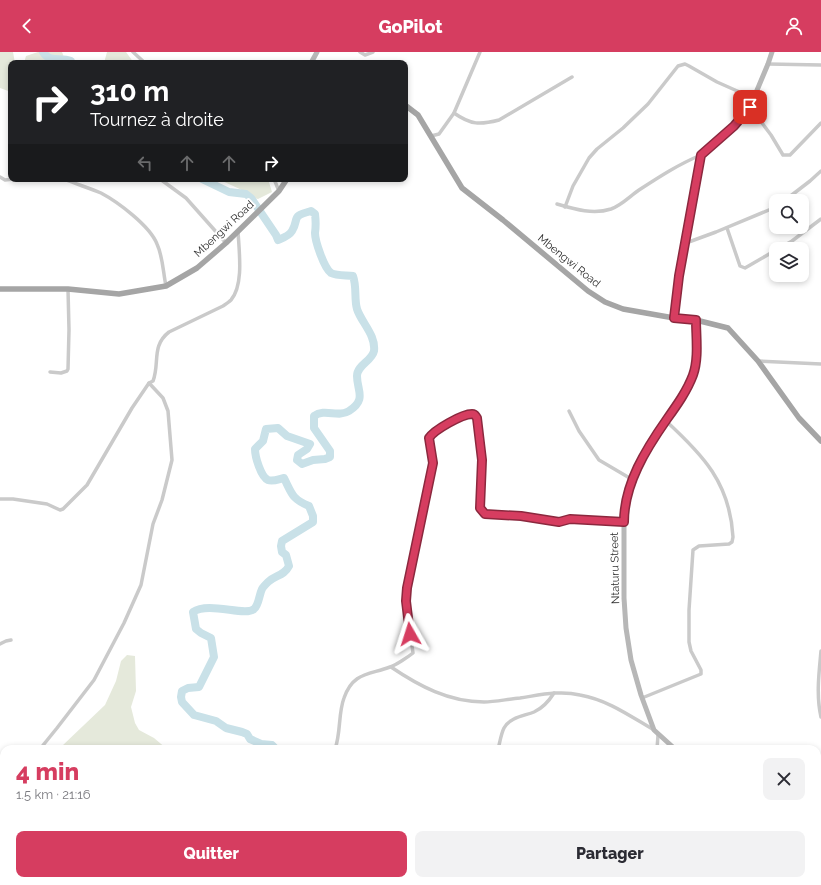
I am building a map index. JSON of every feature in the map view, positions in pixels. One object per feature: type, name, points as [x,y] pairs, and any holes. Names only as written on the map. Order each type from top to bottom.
[{"type":"main road","name":"Mbengwi Road","points":[[408,107],[418,115],[462,188],[503,220],[588,292],[605,302],[623,308],[674,318],[696,320],[728,328],[758,361],[799,418],[821,441]]},
{"type":"main road","name":"Mbengwi Road","points":[[0,288],[68,289],[119,294],[166,286],[197,268],[226,243],[279,191],[285,182]]},
{"type":"street","points":[[133,52],[142,60]]},
{"type":"street","points":[[360,52],[365,55],[373,52]]},
{"type":"street","points":[[431,136],[439,134],[454,112],[480,52]]},
{"type":"street","points":[[557,204],[565,207],[590,211],[611,208],[619,205],[639,190],[679,166],[701,155],[734,126],[750,107],[772,52]]},
{"type":"street","points":[[565,207],[573,186],[589,158],[597,149],[623,128],[648,104],[678,66],[685,64],[717,82],[753,98]]},
{"type":"street","points":[[768,64],[821,65]]},
{"type":"street","points":[[454,112],[465,120],[477,124],[500,120],[572,77]]},
{"type":"street","points":[[750,107],[783,154],[786,156],[790,155],[821,123]]},
{"type":"street","points":[[674,318],[679,276],[701,155]]},
{"type":"street","points":[[793,194],[821,171]]},
{"type":"street","points":[[72,182],[102,194],[132,215],[150,232],[160,253],[166,286]]},
{"type":"street","points":[[164,182],[186,198],[226,243]]},
{"type":"street","points":[[275,182],[279,191]]},
{"type":"street","points":[[686,243],[727,228],[769,210]]},
{"type":"street","points":[[790,242],[821,218]]},
{"type":"street","points":[[727,228],[740,266],[745,268],[769,254]]},
{"type":"street","points":[[0,499],[13,499],[47,504],[63,510],[87,485],[132,408],[149,383],[153,380],[158,346],[162,337],[169,332],[224,306],[231,300],[236,290],[240,270],[238,230]]},
{"type":"street","points":[[50,372],[64,372],[68,369],[68,289]]},
{"type":"street","name":"Ntaturu Street","points":[[669,745],[654,730],[642,698],[631,660],[626,628],[624,598],[624,522],[625,509],[640,462],[683,396],[694,374],[696,354],[696,320]]},
{"type":"street","points":[[758,361],[821,364]]},
{"type":"street","points":[[43,745],[94,680],[124,623],[141,585],[154,524],[162,500],[172,460],[168,410],[163,398],[149,383]]},
{"type":"street","points":[[569,411],[579,431],[599,460],[633,480]]},
{"type":"street","points":[[337,745],[339,739],[340,720],[344,698],[352,684],[360,677],[391,667],[413,653],[406,601],[407,588],[433,463],[429,438],[430,435],[454,420],[467,415],[473,414],[476,416],[482,460],[480,508],[485,514],[521,516],[559,522],[570,519],[624,522]]},
{"type":"street","points":[[642,698],[701,674],[701,670],[691,651],[689,642],[689,610],[693,550],[699,546],[729,544],[732,542],[733,537],[728,502],[725,492],[698,451],[666,421]]},
{"type":"street","points":[[0,644],[11,640]]},
{"type":"street","points":[[821,650],[818,704],[821,717]]},
{"type":"street","points":[[391,667],[422,686],[447,696],[464,700],[484,702],[554,693],[580,694],[602,701],[617,708],[654,730]]},
{"type":"street","points":[[499,745],[504,727],[508,722],[514,718],[534,712],[544,706],[554,693]]},
{"type":"street","points":[[657,745],[658,735]]},
{"type":"shaded area","points":[[0,52],[13,52],[14,60],[8,60],[8,91],[0,88]]},
{"type":"shaded area","points":[[38,52],[62,52],[65,60],[25,60],[26,56]]},
{"type":"shaded area","points":[[107,52],[126,52],[132,60],[105,60]]},
{"type":"shaded area","points":[[224,182],[269,182],[272,192],[258,199],[250,197],[244,191]]},
{"type":"shaded area","points":[[127,655],[135,656],[136,691],[131,707],[135,723],[139,730],[154,738],[162,745],[63,745],[105,705],[116,681],[121,661]]},
{"type":"waterway","points":[[43,52],[52,59],[67,60]]},
{"type":"waterway","points":[[208,182],[229,192],[246,194],[251,198],[278,240],[291,233],[298,216],[311,211],[315,214],[315,237],[323,260],[331,273],[353,276],[357,309],[371,334],[374,345],[373,354],[358,372],[357,381],[360,395],[358,403],[355,407],[345,413],[323,413],[314,416],[314,428],[330,451],[330,457],[313,460],[302,464],[297,460],[298,455],[307,449],[310,444],[287,436],[278,428],[266,429],[263,441],[255,449],[259,466],[265,478],[272,481],[284,478],[293,495],[299,501],[309,506],[313,516],[313,522],[282,541],[282,552],[286,555],[289,566],[287,569],[264,586],[254,609],[243,611],[208,608],[193,612],[196,629],[211,638],[214,657],[199,687],[188,688],[182,691],[182,702],[194,715],[216,721],[226,728],[247,734],[250,739],[261,744],[272,745]]},
{"type":"route","points":[[410,634],[406,601],[407,588],[433,463],[429,438],[430,435],[454,420],[471,414],[475,415],[477,418],[482,460],[480,508],[485,514],[521,516],[559,522],[570,519],[624,522],[628,494],[640,462],[683,396],[694,374],[696,354],[696,320],[674,318],[679,276],[701,155],[726,135],[750,107]]}]
